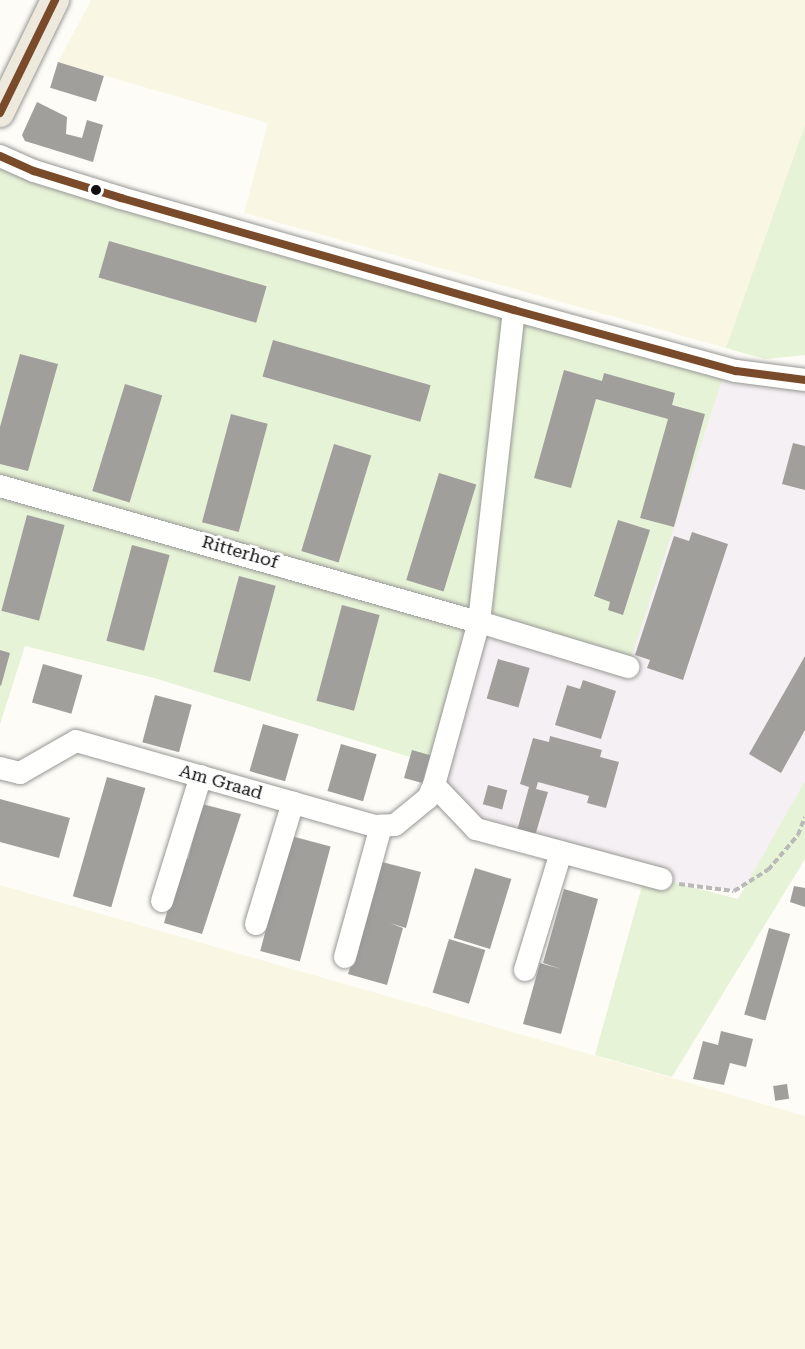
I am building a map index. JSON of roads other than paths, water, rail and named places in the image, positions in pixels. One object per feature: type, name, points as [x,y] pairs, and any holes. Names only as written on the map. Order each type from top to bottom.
[{"type":"main road","points":[[0,113],[55,0]]},
{"type":"street","points":[[0,156],[34,171],[113,195],[514,310],[736,371],[805,380]]},
{"type":"street","points":[[345,957],[381,826],[403,819],[428,798],[434,785],[479,622],[514,310]]},
{"type":"street","name":"Ritterhof","points":[[0,486],[479,622],[628,667]]},
{"type":"street","name":"Am Graad","points":[[0,768],[20,773],[76,741],[381,826]]},
{"type":"street","points":[[162,901],[201,776]]},
{"type":"street","points":[[434,785],[476,829],[661,879]]},
{"type":"street","points":[[256,924],[293,802]]},
{"type":"street","points":[[525,970],[561,852]]}]
